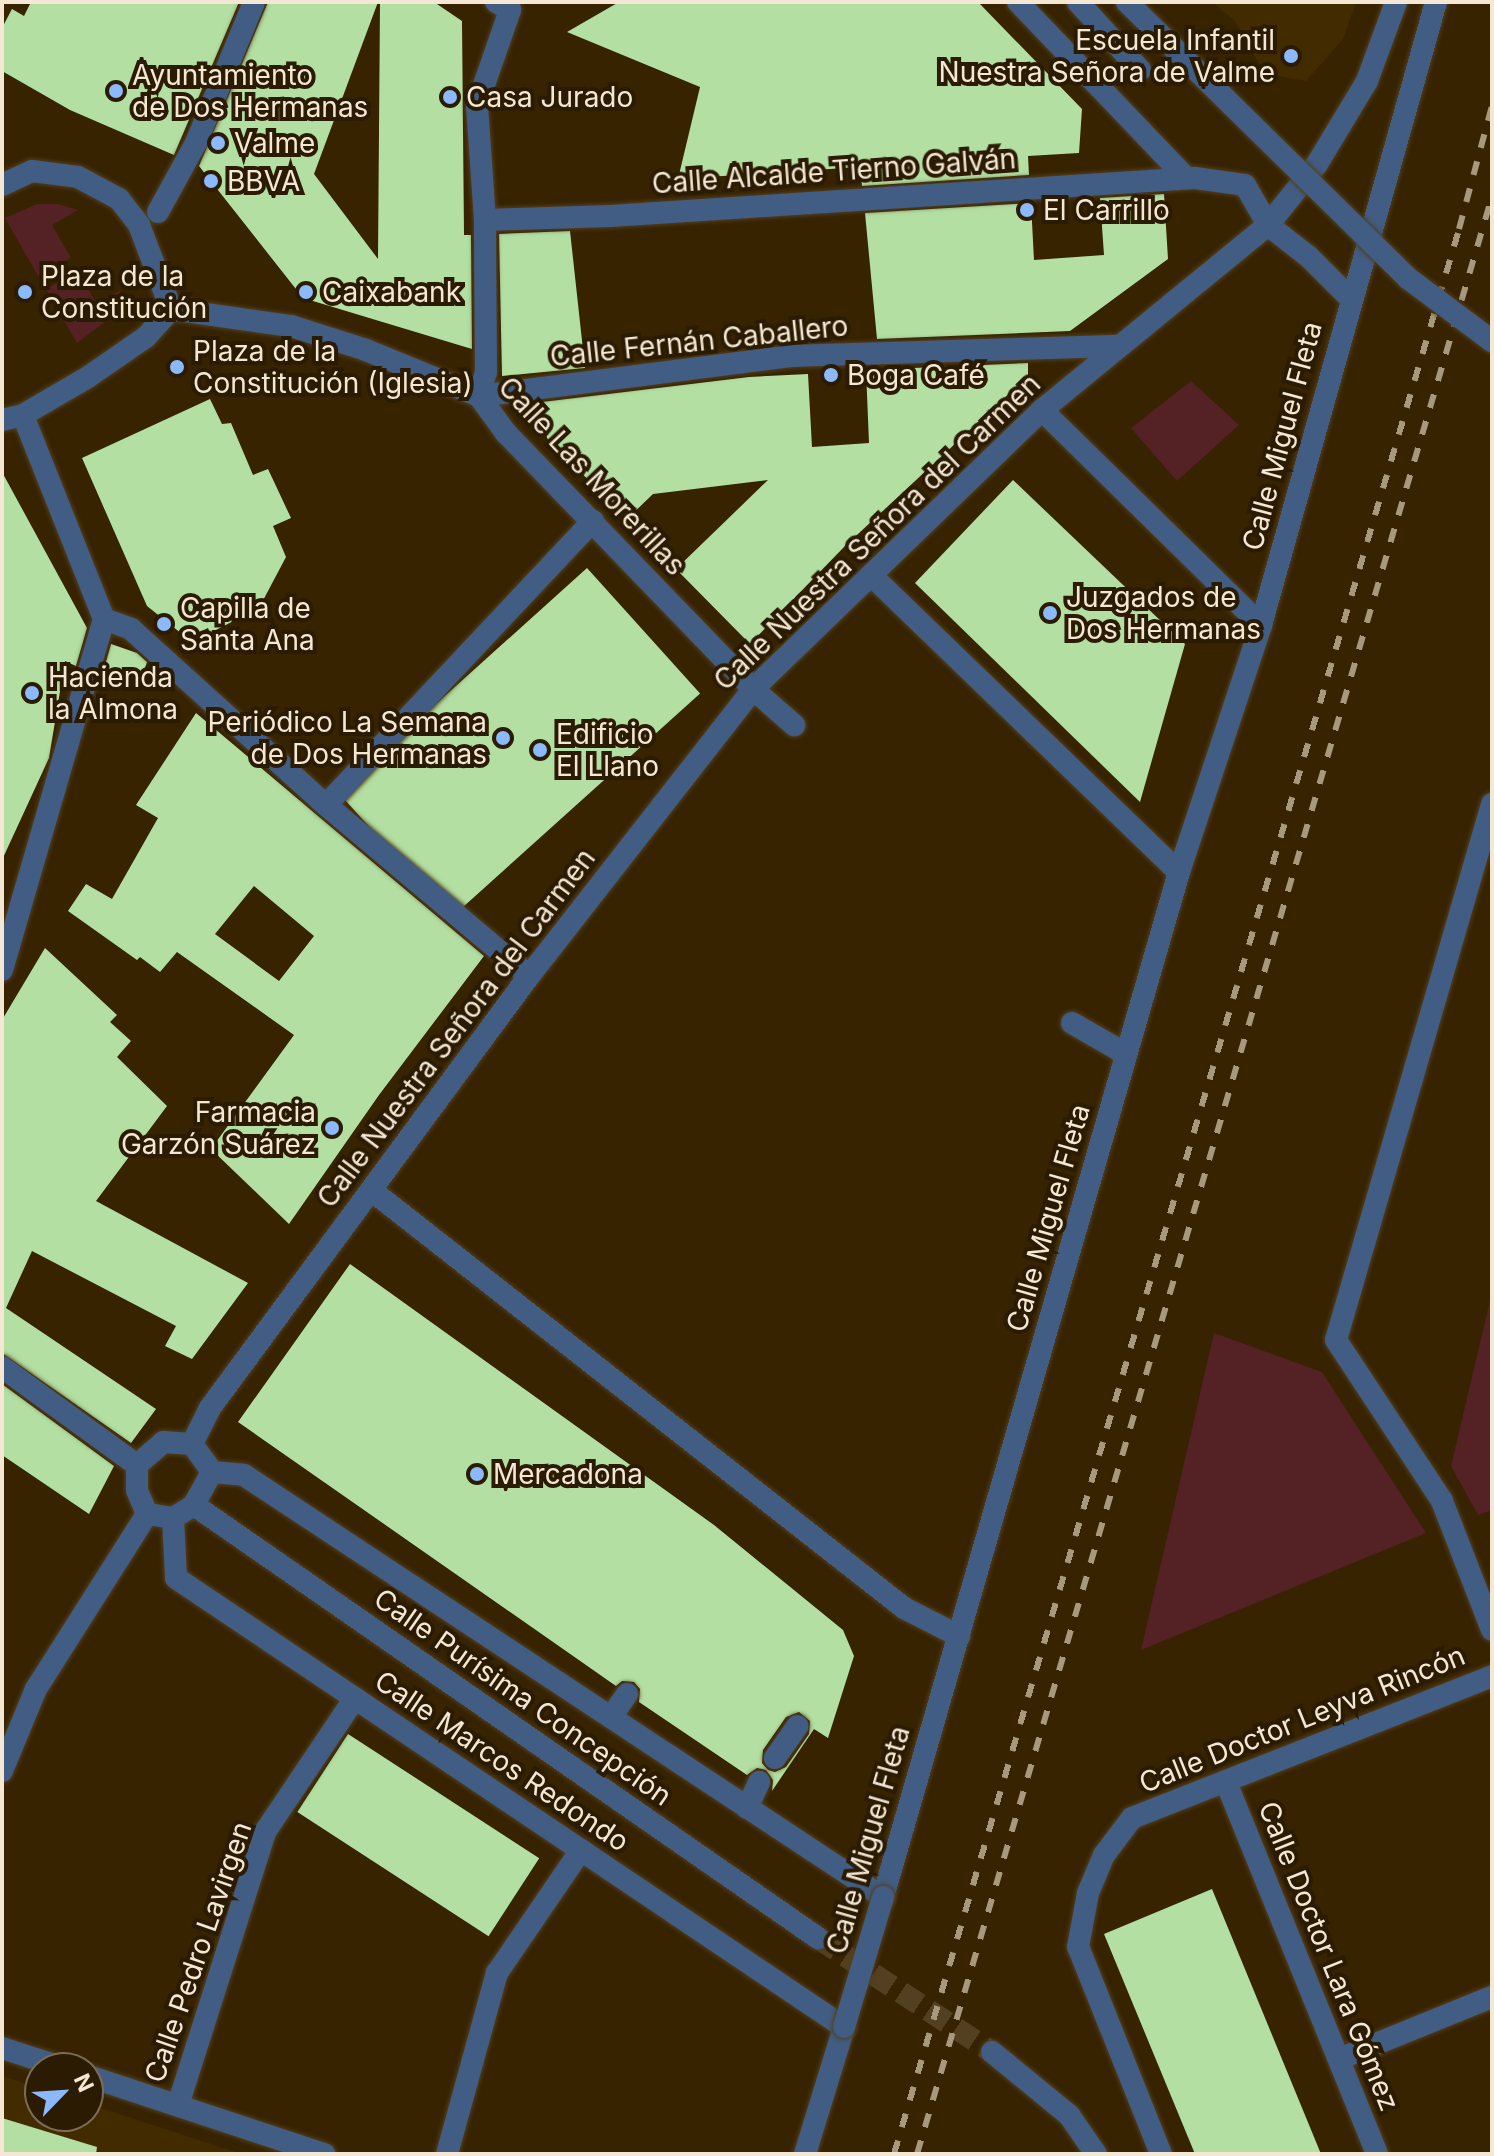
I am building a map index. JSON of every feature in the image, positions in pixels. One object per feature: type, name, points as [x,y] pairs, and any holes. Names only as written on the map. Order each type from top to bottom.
[{"type":"street","points":[[158,212],[196,143],[254,2]]},
{"type":"street","points":[[479,396],[486,372],[485,220],[477,105],[510,10],[496,2]]},
{"type":"street","points":[[1018,2],[1186,178]]},
{"type":"street","points":[[1078,2],[1140,70]]},
{"type":"street","points":[[1127,2],[1409,279],[1492,341]]},
{"type":"street","name":"Calle Nuestra Señora del Carmen","points":[[192,1444],[210,1408],[529,976],[753,689],[1042,410],[1268,225],[1317,164],[1367,81],[1396,2]]},
{"type":"street","name":"Calle Miguel Fleta","points":[[805,2154],[883,1897],[1179,872],[1261,625],[1436,2]]},
{"type":"street","points":[[2,185],[32,171],[78,177],[119,199],[139,225],[171,309],[146,337],[12,418],[104,619],[2,970]]},
{"type":"street","name":"Calle Alcalde Tierno Galván","points":[[485,220],[610,216],[1186,178],[1245,185],[1268,225]]},
{"type":"street","points":[[1268,225],[1309,257],[1351,299]]},
{"type":"street","name":"Calle Las Morerillas","points":[[171,309],[291,326],[366,350],[479,396],[506,433],[753,689],[794,725]]},
{"type":"street","name":"Calle Fernán Caballero","points":[[479,396],[793,356],[1118,346]]},
{"type":"street","points":[[1042,410],[1261,625]]},
{"type":"street","points":[[326,805],[593,521]]},
{"type":"street","points":[[871,575],[1179,872]]},
{"type":"street","points":[[104,619],[131,629],[326,805],[529,976]]},
{"type":"street","points":[[1492,804],[1336,1340],[1442,1501],[1492,1630]]},
{"type":"street","points":[[1072,1023],[1126,1054]]},
{"type":"street","points":[[371,1190],[904,1608],[959,1636]]},
{"type":"street","points":[[2,1367],[137,1465]]},
{"type":"street","points":[[147,1514],[137,1490],[137,1465],[163,1442],[192,1444],[212,1472],[244,1475],[883,1897]]},
{"type":"street","points":[[147,1514],[173,1518],[194,1505],[212,1472]]},
{"type":"street","name":"Calle Purísima Concepción","points":[[194,1505],[818,1938]]},
{"type":"street","points":[[2,1771],[36,1689],[147,1514]]},
{"type":"street","name":"Calle Marcos Redondo","points":[[173,1518],[176,1578],[844,2027]]},
{"type":"street","name":"Calle Doctor Leyva Rincón","points":[[1161,2154],[1078,1947],[1088,1893],[1099,1868],[1132,1818],[1492,1676]]},
{"type":"street","points":[[611,1717],[627,1694]]},
{"type":"street","name":"Calle Pedro Lavirgen","points":[[178,2105],[265,1832],[355,1698]]},
{"type":"street","points":[[775,1758],[797,1726]]},
{"type":"street","points":[[747,1808],[759,1782]]},
{"type":"street","name":"Calle Doctor Lara Gómez","points":[[1226,1782],[1377,2154]]},
{"type":"street","points":[[447,2154],[497,1973],[581,1850]]},
{"type":"street","points":[[1339,2059],[1492,1997]]},
{"type":"street","points":[[2,2048],[24,2055]]},
{"type":"street","points":[[992,2052],[1069,2115],[1096,2154]]},
{"type":"street","points":[[104,2081],[324,2154]]},
{"type":"shaded area","name":"Escuela Infantil Nuestra Señora de Valme","points":[[1212,2],[1356,2],[1343,39],[1306,81],[1265,74],[1235,21]]},
{"type":"shaded area","points":[[37,204],[58,204],[78,210],[52,225],[71,258],[38,276],[5,218]]},
{"type":"shaded area","points":[[78,271],[96,303],[121,290],[106,321],[77,343],[46,289]]},
{"type":"shaded area","points":[[1191,381],[1239,425],[1177,481],[1131,428]]},
{"type":"shaded area","points":[[1492,1292],[1492,1510],[1478,1515],[1451,1466]]},
{"type":"shaded area","points":[[1214,1333],[1322,1372],[1426,1533],[1141,1650]]},
{"type":"shaded area","points":[[2,2076],[24,2083],[24,2132],[104,2132],[104,2109],[242,2154],[2,2154]]},
{"type":"building","name":"Ayuntamiento de Dos Hermanas","points":[[31,2],[239,2],[174,155],[70,110],[2,71],[2,28],[12,9],[24,16]]},
{"type":"building","points":[[268,2],[378,2],[314,174],[378,259],[380,2],[434,2],[462,21],[464,235],[471,235],[472,349],[303,298],[199,166]]},
{"type":"building","points":[[619,2],[978,2],[1082,109],[1079,153],[1028,156],[1029,175],[862,186],[860,167],[678,179],[700,87],[567,32]]},
{"type":"building","points":[[1164,194],[1168,259],[1070,331],[877,339],[865,213],[1031,203],[1034,260],[1104,255],[1100,198]]},
{"type":"building","points":[[570,231],[585,368],[502,376],[499,234]]},
{"type":"building","points":[[1028,363],[1028,376],[844,547],[750,644],[676,569],[768,480],[653,494],[627,519],[547,438],[542,402],[749,377],[808,374],[812,447],[869,443],[866,370]]},
{"type":"building","points":[[210,399],[222,424],[231,423],[253,475],[268,469],[291,518],[273,526],[286,557],[259,608],[210,633],[208,628],[187,638],[147,606],[82,458]]},
{"type":"building","points":[[2,472],[87,628],[76,666],[65,661],[49,758],[2,860]]},
{"type":"building","name":"Juzgados de Dos Hermanas","points":[[1013,480],[1185,644],[1140,802],[915,583]]},
{"type":"building","name":"Edificio El Llano","points":[[587,568],[700,694],[451,918],[338,792]]},
{"type":"building","points":[[111,644],[137,653],[147,662],[137,690],[102,676]]},
{"type":"building","points":[[196,713],[484,956],[379,1095],[289,1224],[211,1149],[294,1035],[177,952],[160,972],[140,957],[137,960],[68,911],[86,884],[112,899],[158,818],[136,805]],"holes":[[[254,886],[314,936],[279,981],[215,934]]]},
{"type":"building","points":[[45,948],[117,1015],[110,1022],[131,1041],[117,1057],[167,1106],[96,1201],[248,1283],[192,1359],[165,1346],[176,1326],[32,1251],[6,1308],[156,1409],[131,1443],[2,1353],[2,1020]]},
{"type":"building","name":"Mercadona","points":[[350,1264],[714,1525],[843,1630],[854,1656],[828,1738],[814,1729],[772,1791],[773,1780],[766,1770],[757,1768],[747,1775],[639,1702],[640,1689],[634,1682],[622,1681],[616,1686],[238,1422]],"holes":[[[799,1712],[810,1721],[809,1734],[786,1767],[775,1772],[768,1770],[762,1763],[763,1750],[786,1717]]]},
{"type":"building","points":[[2,1384],[114,1466],[89,1514],[2,1455]]},
{"type":"building","points":[[348,1734],[539,1858],[489,1936],[297,1812]]},
{"type":"building","points":[[1212,1889],[1321,2154],[1195,2154],[1104,1934]]},
{"type":"building","points":[[2,2118],[24,2125],[24,2132],[48,2132],[97,2147],[96,2154],[2,2154]]},
{"type":"tunnel","points":[[818,1938],[992,2052]]},
{"type":"railway","points":[[894,2154],[1459,229],[1492,106]]},
{"type":"railway","points":[[917,2154],[1492,197]]},
{"type":"place","name":"Escuela Infantil Nuestra Señora de Valme","points":[[1291,56]]},
{"type":"place","name":"Ayuntamiento de Dos Hermanas","points":[[116,91]]},
{"type":"place","name":"Casa Jurado","points":[[450,97]]},
{"type":"place","name":"Valme","points":[[218,143]]},
{"type":"place","name":"BBVA","points":[[211,181]]},
{"type":"place","name":"El Carrillo","points":[[1027,210]]},
{"type":"place","name":"Plaza de la Constitución","points":[[25,292]]},
{"type":"place","name":"Caixabank","points":[[306,292]]},
{"type":"place","name":"Plaza de la Constitución (Iglesia)","points":[[177,367]]},
{"type":"place","name":"Boga Café","points":[[831,375]]},
{"type":"place","name":"Juzgados de Dos Hermanas","points":[[1050,613]]},
{"type":"place","name":"Capilla de Santa Ana","points":[[164,624]]},
{"type":"place","name":"Hacienda la Almona","points":[[32,693]]},
{"type":"place","name":"Periódico La Semana de Dos Hermanas","points":[[503,738]]},
{"type":"place","name":"Edificio El Llano","points":[[540,750]]},
{"type":"place","name":"Farmacia Garzón Suárez","points":[[332,1128]]},
{"type":"place","name":"Mercadona","points":[[477,1474]]}]
